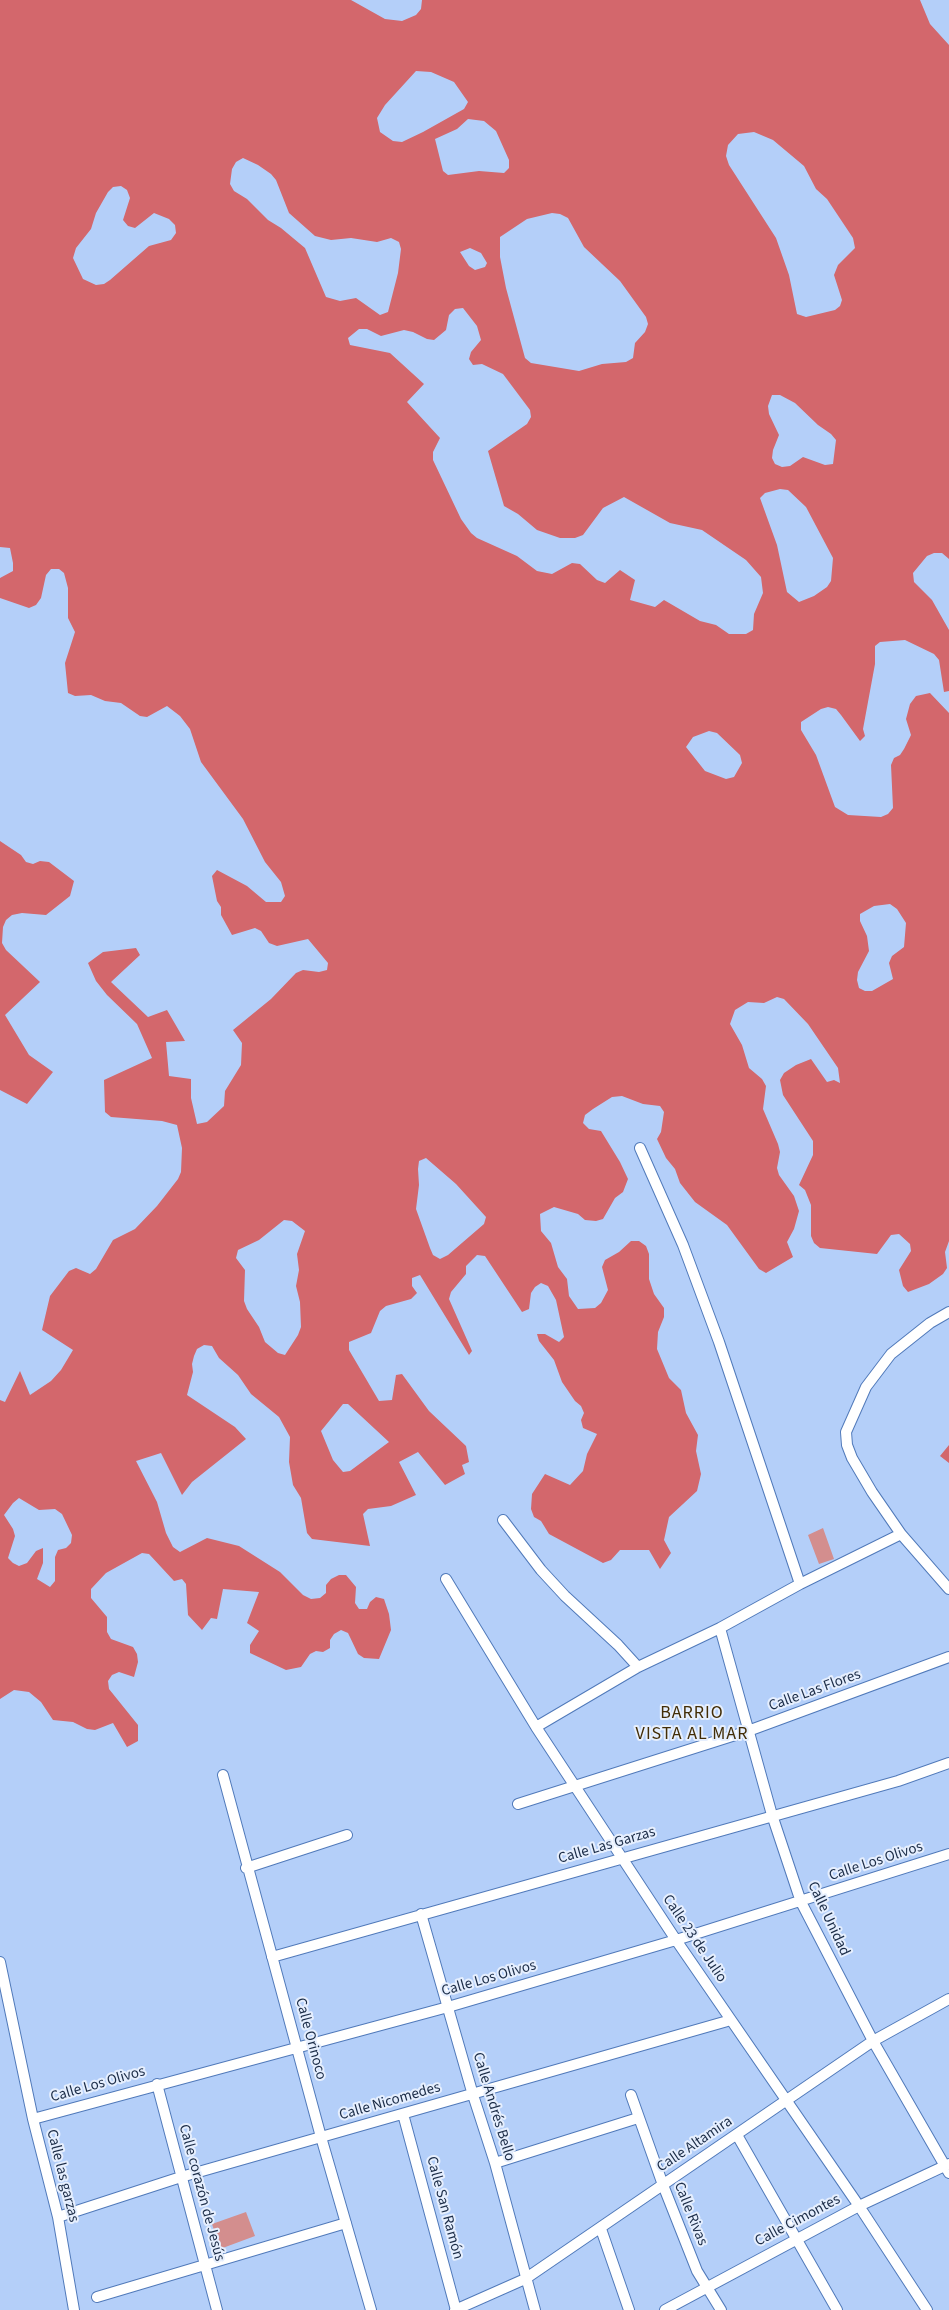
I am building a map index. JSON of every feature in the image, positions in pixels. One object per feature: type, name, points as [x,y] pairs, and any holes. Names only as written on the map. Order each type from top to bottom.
[{"type":"street","points":[[640,1148],[683,1245],[719,1342],[800,1584]]},
{"type":"street","points":[[949,1312],[891,1354],[866,1388],[846,1432],[847,1445],[852,1458],[901,1534],[949,1589]]},
{"type":"street","points":[[503,1520],[541,1570],[565,1596],[618,1644],[638,1667]]},
{"type":"street","points":[[536,1728],[638,1667],[720,1628],[800,1584],[901,1534]]},
{"type":"street","name":"Calle 23 de Julio","points":[[446,1579],[536,1728],[576,1784],[676,1940],[859,2206],[927,2310]]},
{"type":"street","name":"Calle Unidad","points":[[720,1628],[772,1815],[801,1902],[873,2041],[948,2168]]},
{"type":"street","name":"Calle Las Flores","points":[[518,1804],[576,1784],[748,1731],[949,1658]]},
{"type":"street","name":"Calle Las Garzas","points":[[272,1957],[898,1781],[949,1763]]},
{"type":"street","name":"Calle Orinoco","points":[[223,1775],[246,1868],[297,2047],[320,2137],[372,2310]]},
{"type":"street","points":[[246,1868],[347,1835]]},
{"type":"street","name":"Calle Los Olivos","points":[[33,2119],[448,2007],[801,1902],[949,1854]]},
{"type":"street","name":"Calle Andrés Bello","points":[[421,1914],[473,2095],[495,2163],[534,2310]]},
{"type":"street","name":"Calle las garzas","points":[[0,1962],[33,2119],[58,2217],[74,2310]]},
{"type":"street","name":"Calle Altamira","points":[[456,2310],[526,2279],[873,2041],[949,1999]]},
{"type":"street","name":"Calle Nicomedes","points":[[58,2217],[182,2177],[731,2020]]},
{"type":"street","name":"Calle corazón de Jesús","points":[[157,2084],[217,2310]]},
{"type":"street","name":"Calle Rivas","points":[[631,2096],[697,2271],[721,2310]]},
{"type":"street","name":"Calle San Ramón","points":[[403,2114],[456,2310]]},
{"type":"street","points":[[495,2163],[638,2118]]},
{"type":"street","points":[[736,2135],[837,2310]]},
{"type":"street","name":"Calle Cimontes","points":[[665,2310],[796,2238],[859,2206],[948,2168]]},
{"type":"street","points":[[97,2297],[346,2223]]},
{"type":"street","points":[[601,2229],[629,2310]]},
{"type":"shaded area","points":[[0,0],[351,0],[385,19],[402,21],[416,15],[421,9],[422,0],[920,0],[930,24],[949,45],[949,559],[942,553],[934,553],[927,556],[913,573],[914,582],[932,600],[949,630],[949,691],[944,692],[939,660],[934,654],[905,640],[880,642],[875,646],[875,664],[863,729],[865,736],[860,741],[836,709],[828,707],[821,709],[801,722],[801,730],[816,755],[835,807],[848,815],[881,817],[888,814],[893,808],[891,765],[894,758],[900,755],[904,749],[911,735],[906,719],[910,704],[916,696],[930,693],[949,713],[949,1241],[945,1252],[947,1268],[943,1274],[929,1284],[908,1292],[903,1286],[899,1270],[911,1251],[910,1244],[899,1234],[891,1235],[877,1254],[820,1248],[814,1243],[811,1236],[811,1205],[805,1190],[799,1185],[813,1155],[813,1141],[783,1095],[780,1080],[784,1073],[796,1065],[811,1059],[827,1082],[834,1080],[840,1083],[838,1068],[808,1024],[784,999],[777,997],[764,1003],[748,1002],[735,1010],[730,1024],[742,1045],[749,1068],[762,1079],[766,1086],[763,1109],[780,1152],[777,1168],[779,1175],[794,1196],[799,1211],[794,1229],[787,1242],[793,1257],[766,1273],[759,1269],[727,1225],[695,1202],[680,1183],[675,1169],[666,1158],[657,1139],[661,1132],[664,1112],[660,1106],[643,1104],[622,1096],[612,1097],[585,1115],[583,1123],[589,1129],[601,1131],[628,1179],[623,1192],[615,1198],[603,1219],[596,1221],[585,1220],[578,1214],[554,1207],[540,1214],[541,1231],[551,1243],[558,1267],[567,1279],[569,1296],[578,1309],[595,1308],[601,1303],[608,1290],[602,1267],[605,1260],[619,1252],[631,1241],[639,1241],[646,1246],[649,1254],[649,1279],[654,1294],[664,1308],[664,1317],[658,1332],[657,1349],[669,1378],[681,1390],[686,1413],[698,1435],[696,1451],[701,1474],[697,1491],[669,1517],[664,1540],[671,1553],[660,1569],[649,1550],[620,1550],[611,1560],[603,1563],[549,1534],[541,1521],[534,1517],[531,1509],[532,1494],[545,1474],[570,1485],[583,1471],[587,1454],[597,1434],[583,1428],[581,1420],[584,1413],[581,1406],[575,1401],[562,1382],[554,1360],[539,1341],[537,1334],[545,1334],[559,1342],[564,1337],[556,1300],[548,1286],[541,1283],[535,1287],[531,1293],[529,1309],[522,1312],[485,1256],[477,1255],[466,1266],[466,1274],[451,1292],[449,1299],[472,1351],[469,1355],[420,1275],[412,1278],[412,1286],[417,1293],[411,1299],[386,1306],[380,1311],[371,1333],[349,1342],[349,1350],[379,1401],[392,1400],[396,1375],[402,1374],[429,1411],[466,1446],[469,1462],[462,1465],[465,1474],[445,1485],[418,1452],[399,1462],[416,1495],[391,1506],[368,1509],[363,1514],[370,1546],[312,1539],[307,1533],[301,1498],[293,1485],[289,1462],[290,1437],[279,1417],[251,1394],[238,1375],[219,1358],[212,1346],[204,1345],[197,1349],[192,1364],[193,1372],[187,1395],[235,1427],[246,1439],[192,1482],[182,1495],[161,1453],[136,1461],[157,1502],[166,1533],[173,1547],[180,1552],[207,1538],[239,1546],[280,1572],[303,1595],[311,1599],[320,1598],[326,1593],[326,1585],[331,1579],[339,1575],[346,1575],[356,1587],[355,1603],[359,1609],[367,1609],[370,1602],[376,1597],[384,1599],[389,1614],[391,1630],[379,1659],[364,1658],[358,1654],[348,1633],[341,1630],[334,1634],[330,1640],[330,1648],[323,1652],[316,1651],[310,1654],[301,1667],[286,1670],[250,1653],[250,1645],[259,1631],[247,1623],[259,1592],[223,1589],[217,1619],[211,1618],[202,1630],[188,1615],[186,1584],[182,1579],[174,1581],[149,1554],[142,1553],[106,1573],[91,1589],[91,1598],[107,1617],[107,1632],[111,1639],[133,1647],[137,1654],[138,1662],[134,1677],[119,1672],[112,1675],[108,1681],[109,1689],[138,1725],[138,1741],[127,1747],[113,1723],[95,1730],[87,1729],[73,1722],[53,1720],[41,1702],[29,1692],[14,1690],[0,1699],[0,1400],[5,1402],[20,1371],[30,1395],[51,1381],[61,1370],[73,1350],[42,1330],[50,1296],[69,1271],[76,1268],[90,1274],[96,1269],[113,1240],[135,1229],[157,1206],[178,1179],[181,1172],[182,1148],[177,1125],[162,1121],[111,1117],[105,1112],[104,1080],[152,1058],[137,1024],[107,995],[96,981],[88,963],[103,952],[136,948],[140,955],[111,982],[148,1017],[167,1010],[185,1041],[166,1042],[169,1076],[191,1079],[191,1098],[197,1124],[207,1122],[224,1106],[225,1091],[241,1065],[242,1043],[233,1030],[271,999],[296,973],[303,970],[319,972],[327,970],[328,963],[308,939],[277,946],[269,943],[261,931],[255,928],[232,935],[221,915],[221,907],[217,901],[212,876],[217,870],[247,886],[266,902],[281,902],[285,896],[281,882],[265,862],[243,819],[201,762],[190,729],[180,716],[167,706],[147,717],[140,716],[121,703],[105,701],[91,695],[75,696],[68,693],[65,663],[75,632],[68,618],[68,588],[64,573],[59,569],[51,569],[46,575],[41,598],[36,605],[29,608],[0,598],[0,578],[13,571],[13,563],[10,548],[0,547]],"holes":[[[416,71],[431,72],[454,82],[468,102],[464,109],[402,142],[393,141],[380,132],[377,118],[385,105]],[[468,119],[484,121],[496,131],[509,160],[509,168],[504,173],[479,171],[448,175],[443,171],[435,139],[457,129]],[[754,132],[773,140],[804,166],[816,189],[827,199],[853,238],[855,248],[838,265],[834,275],[842,300],[840,306],[835,310],[806,317],[797,314],[789,275],[776,238],[729,165],[726,156],[728,145],[738,134]],[[243,158],[271,174],[276,180],[289,213],[315,236],[331,240],[351,238],[377,242],[391,238],[399,242],[401,249],[398,273],[388,312],[380,315],[356,298],[340,301],[326,297],[305,248],[268,220],[247,199],[234,191],[230,184],[232,169],[236,162]],[[121,186],[127,190],[130,198],[123,220],[128,226],[135,228],[154,213],[169,219],[175,225],[176,233],[171,240],[149,246],[110,280],[104,284],[96,285],[83,279],[73,258],[76,248],[91,229],[96,213],[108,192],[113,187]],[[552,213],[568,218],[584,247],[620,281],[646,317],[648,324],[645,332],[635,343],[633,358],[626,362],[602,364],[579,371],[531,363],[525,358],[506,288],[500,257],[500,237],[527,219]],[[470,248],[481,253],[487,263],[485,267],[475,270],[469,266],[460,252]],[[463,308],[477,326],[481,340],[471,352],[469,359],[473,365],[482,364],[503,374],[530,410],[531,417],[527,424],[488,451],[504,506],[518,514],[537,530],[560,538],[575,538],[583,535],[603,508],[624,497],[670,523],[702,530],[746,560],[761,577],[763,593],[754,614],[753,630],[746,634],[729,634],[716,625],[700,621],[664,600],[655,607],[630,600],[635,580],[620,570],[605,583],[597,580],[580,564],[572,563],[552,574],[537,571],[517,556],[477,538],[471,533],[461,519],[433,460],[433,452],[440,438],[407,402],[424,384],[390,353],[350,345],[348,338],[359,329],[367,329],[381,336],[404,330],[434,340],[446,330],[449,315],[455,309]],[[772,395],[780,395],[795,403],[818,425],[831,434],[836,440],[833,464],[825,465],[803,457],[790,466],[782,467],[775,464],[772,458],[773,450],[779,435],[769,414],[768,406]],[[780,489],[788,490],[806,507],[833,558],[831,581],[827,587],[814,596],[799,602],[787,592],[777,545],[760,498],[765,493]],[[709,731],[717,733],[740,755],[742,763],[734,777],[726,779],[705,771],[686,747],[693,737]],[[890,904],[897,909],[906,923],[904,947],[892,956],[889,963],[893,979],[872,991],[865,991],[859,988],[857,980],[858,972],[869,951],[867,936],[860,921],[860,914],[874,906]],[[426,1158],[456,1184],[486,1217],[484,1224],[448,1255],[440,1259],[433,1255],[416,1209],[419,1161]],[[284,1220],[292,1221],[305,1231],[297,1254],[299,1270],[296,1286],[300,1302],[301,1327],[285,1355],[278,1353],[265,1342],[259,1327],[247,1309],[244,1301],[245,1270],[236,1258],[238,1250],[259,1240]],[[343,1404],[348,1404],[389,1442],[350,1471],[343,1472],[333,1460],[321,1431]],[[19,1498],[39,1510],[55,1509],[62,1514],[72,1535],[71,1543],[66,1548],[58,1550],[55,1557],[55,1581],[50,1587],[37,1579],[43,1563],[43,1548],[36,1551],[27,1563],[19,1566],[8,1558],[15,1536],[4,1515]]]},
{"type":"shaded area","points":[[0,841],[21,855],[26,862],[33,864],[40,861],[49,862],[74,881],[70,896],[46,915],[22,913],[12,915],[6,920],[3,927],[2,943],[6,950],[40,982],[5,1015],[29,1055],[53,1072],[27,1104],[0,1090]]},
{"type":"shaded area","points":[[949,1445],[949,1463],[940,1456]]},
{"type":"shaded area","points":[[823,1528],[834,1559],[819,1564],[808,1535]]},
{"type":"shaded area","points":[[246,2212],[255,2236],[220,2249],[212,2224]]},
{"type":"district","name":"BARRIO VISTA AL MAR","points":[[692,1724]]}]
